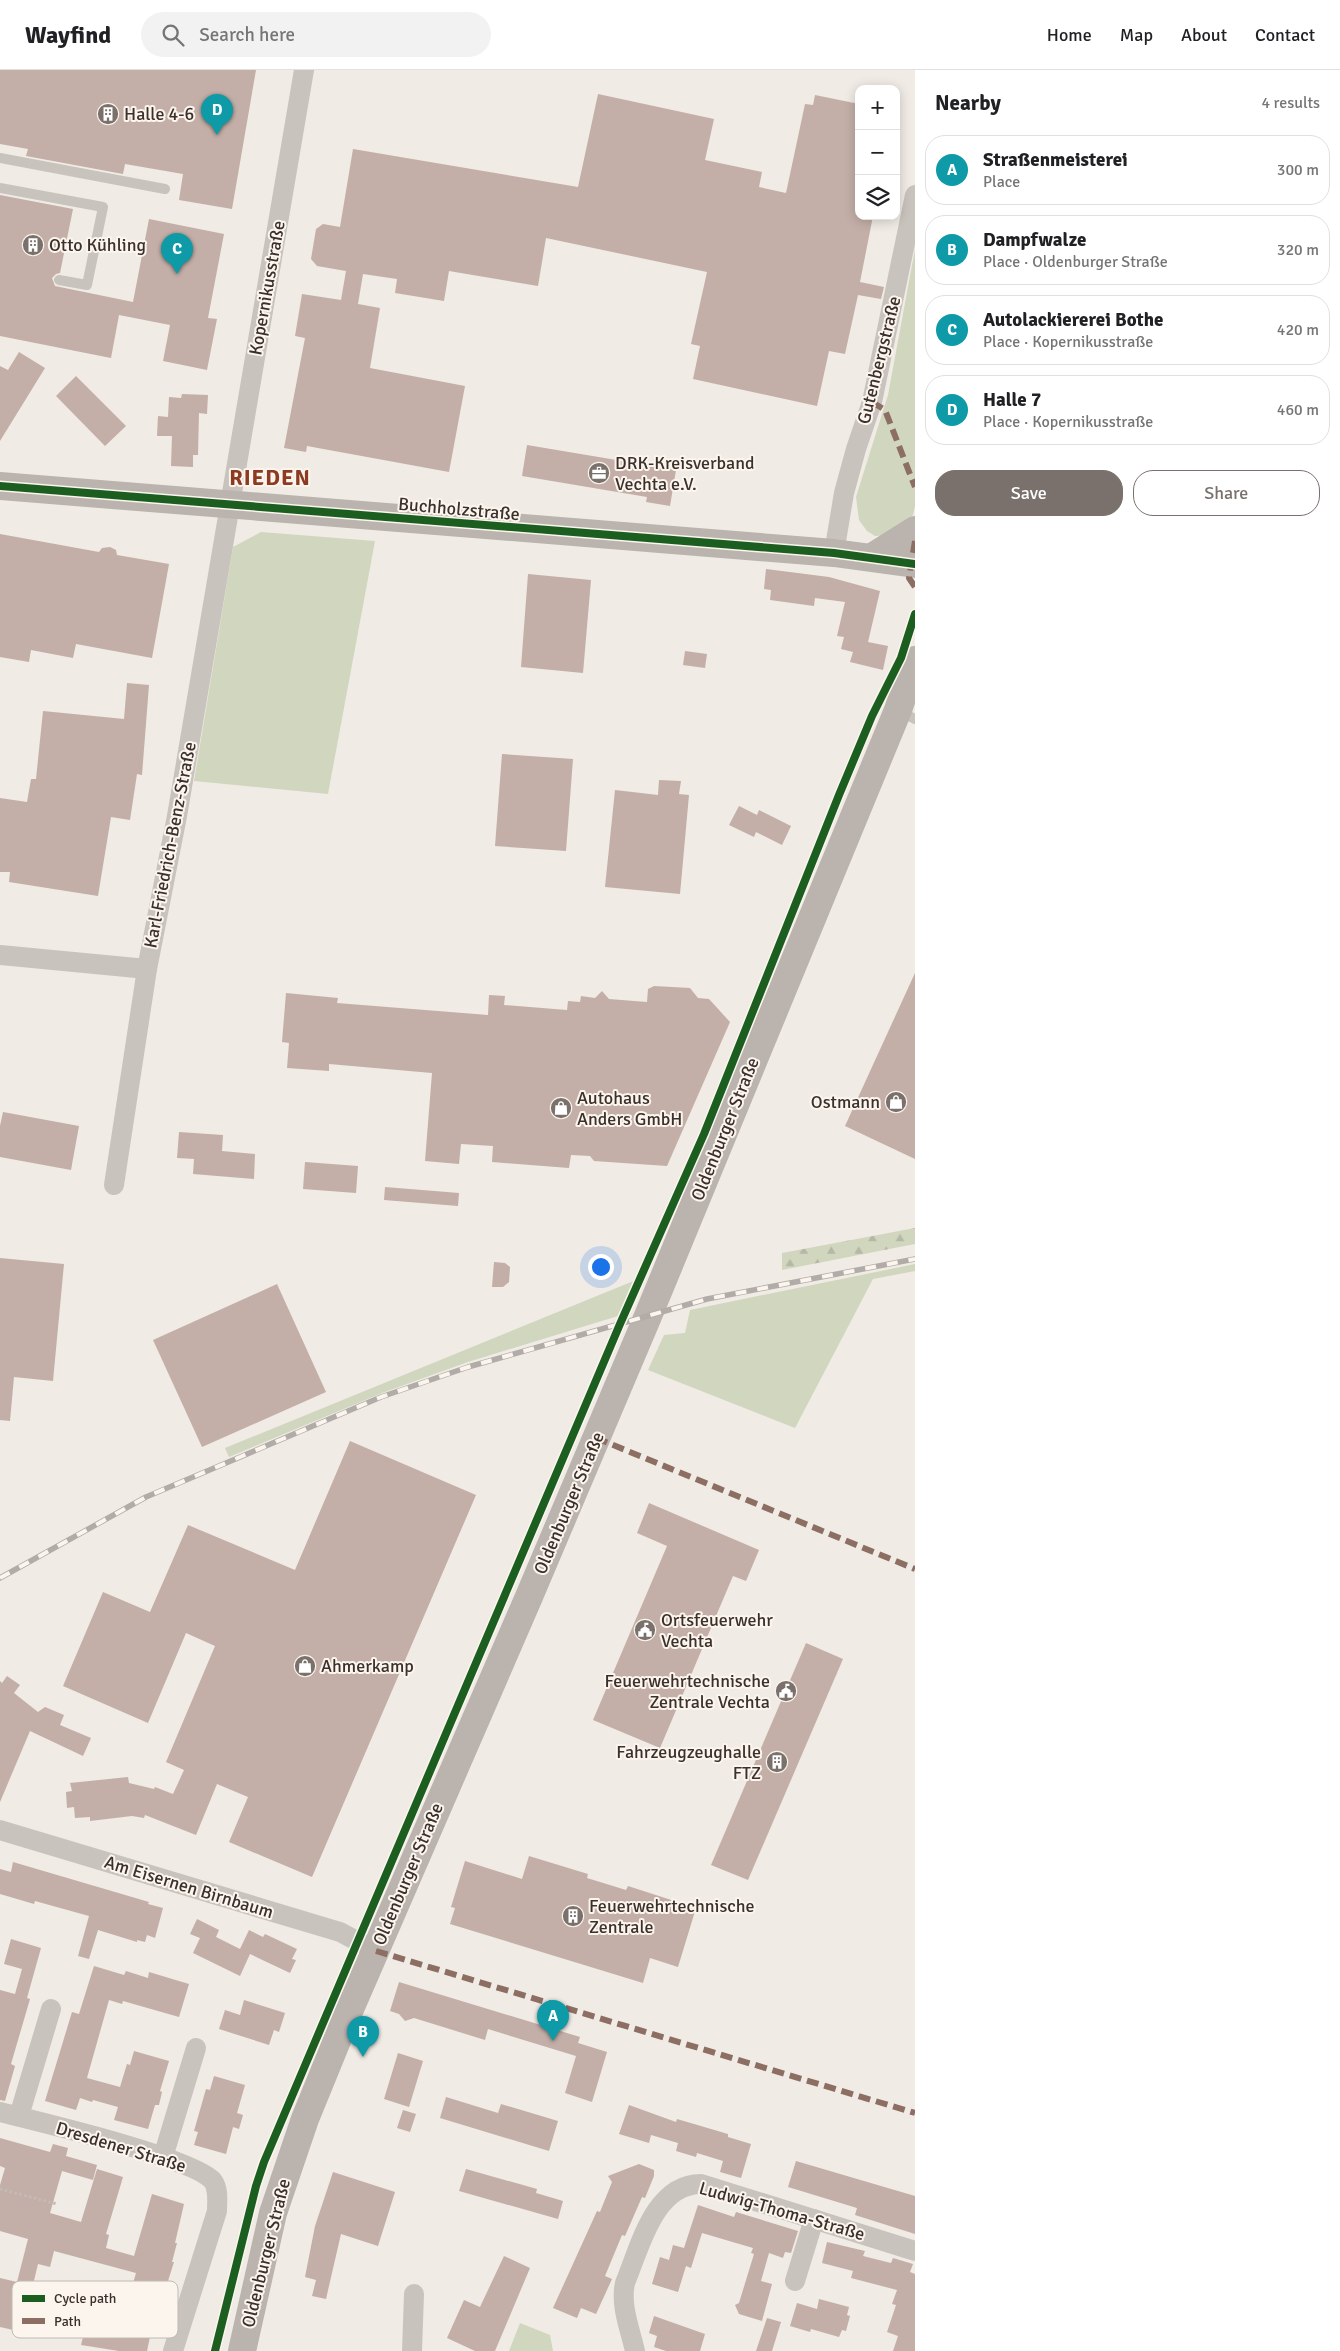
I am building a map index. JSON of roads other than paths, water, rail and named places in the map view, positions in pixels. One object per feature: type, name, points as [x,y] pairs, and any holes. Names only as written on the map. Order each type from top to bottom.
[{"type":"main road","name":"Buchholzstraße","points":[[0,486],[872,557],[915,564]]},
{"type":"main road","points":[[872,557],[915,530]]},
{"type":"main road","name":"Oldenburger Straße","points":[[242,2351],[270,2222],[289,2161],[376,1951],[907,715],[915,660]]},
{"type":"street","name":"Kopernikusstraße","points":[[229,505],[304,70]]},
{"type":"street","name":"Gutenbergstraße","points":[[834,554],[844,493],[872,402],[915,195]]},
{"type":"street","name":"Karl-Friedrich-Benz-Straße","points":[[114,1185],[147,969],[177,816],[229,505]]},
{"type":"street","points":[[0,955],[147,969]]},
{"type":"street","name":"Am Eisernen Birnbaum","points":[[0,1830],[340,1932],[376,1951]]},
{"type":"street","points":[[9,2114],[51,2009]]},
{"type":"street","points":[[163,2157],[196,2048]]},
{"type":"street","name":"Dresdener Straße","points":[[9,2114],[163,2157],[200,2171],[213,2182],[218,2194],[216,2211],[178,2335]]},
{"type":"street","name":"Ludwig-Thoma-Straße","points":[[636,2351],[623,2293],[650,2221],[661,2202],[688,2184],[701,2184],[915,2251]]},
{"type":"street","points":[[795,2280],[814,2219]]},
{"type":"street","points":[[412,2351],[414,2294]]},
{"type":"street","name":"Dresdener Straße","points":[[173,2351],[177,2338]]},
{"type":"lane","points":[[0,158],[166,189]]},
{"type":"lane","points":[[0,188],[103,207],[87,285],[59,280]]},
{"type":"railway","points":[[0,1578],[146,1497],[381,1397],[468,1367],[707,1299],[915,1259]]},
{"type":"place","name":"Halle 4-6","points":[[108,114]]},
{"type":"place","name":"Halle 7","points":[[217,135]]},
{"type":"place","name":"Otto Kühling","points":[[33,245]]},
{"type":"place","name":"Autolackiererei Bothe","points":[[177,274]]},
{"type":"place","name":"DRK-Kreisverband Vechta e.V.","points":[[599,473]]},
{"type":"place","name":"Ostmann","points":[[896,1102]]},
{"type":"place","name":"Autohaus Anders GmbH","points":[[561,1108]]},
{"type":"place","name":"Ortsfeuerwehr Vechta","points":[[645,1630]]},
{"type":"place","name":"Ahmerkamp","points":[[305,1666]]},
{"type":"place","name":"Feuerwehrtechnische Zentrale Vechta","points":[[786,1691]]},
{"type":"place","name":"Fahrzeugzeughalle FTZ","points":[[777,1762]]},
{"type":"place","name":"Feuerwehrtechnische Zentrale","points":[[573,1916]]},
{"type":"place","name":"Straßenmeisterei","points":[[553,2041]]},
{"type":"place","name":"Dampfwalze","points":[[363,2057]]},
{"type":"district","name":"RIEDEN","points":[[270,477]]}]
